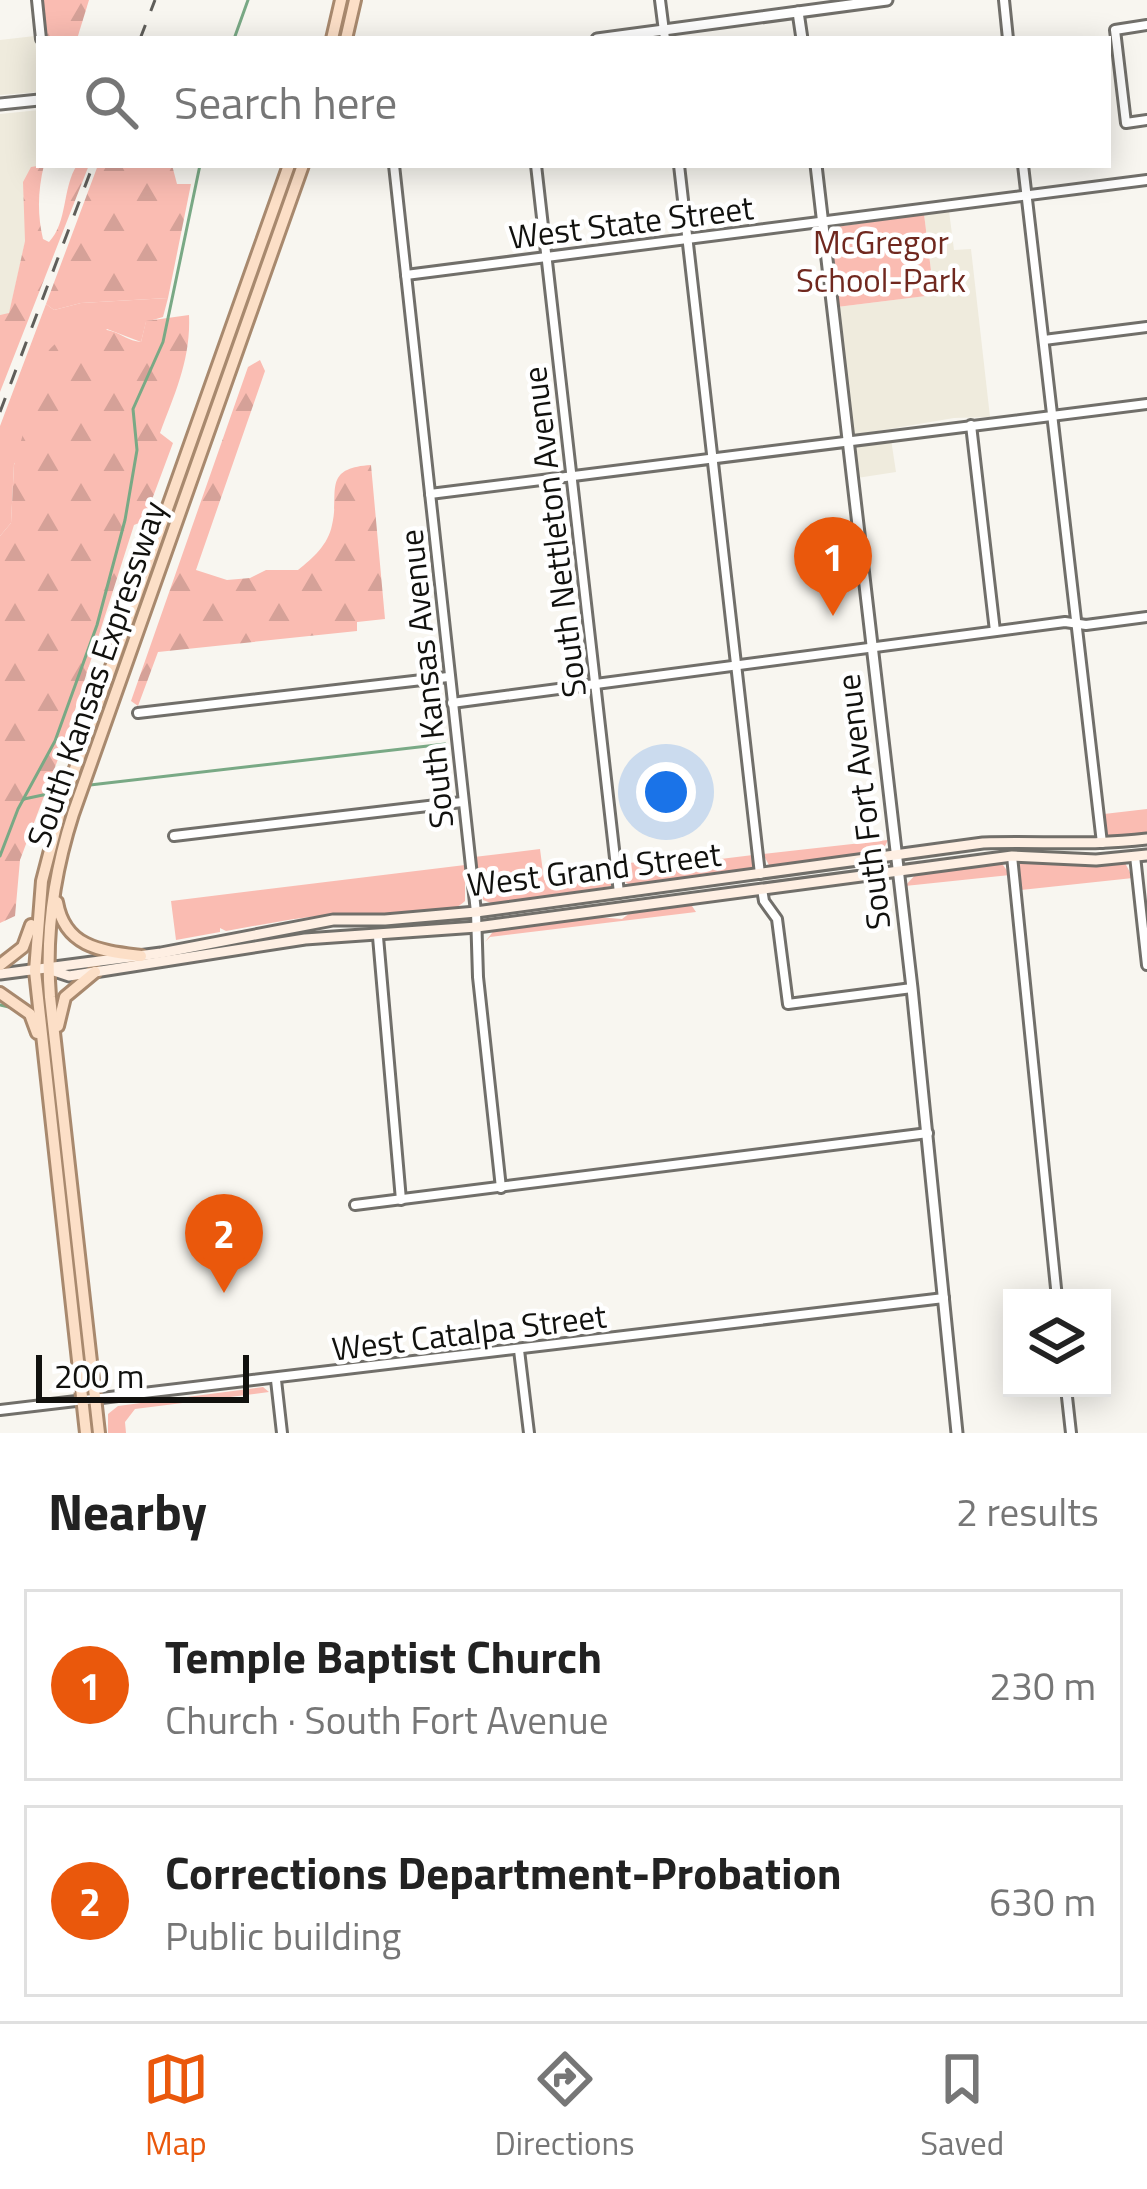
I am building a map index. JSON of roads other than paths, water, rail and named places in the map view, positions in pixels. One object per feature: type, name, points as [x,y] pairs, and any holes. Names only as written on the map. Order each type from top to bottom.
[{"type":"main road","points":[[330,36],[338,0]]},
{"type":"main road","points":[[350,36],[355,0]]},
{"type":"main road","name":"South Kansas Expressway","points":[[99,1433],[89,1400],[43,1053],[42,881],[61,808],[288,168]]},
{"type":"main road","name":"South Kansas Expressway","points":[[86,1433],[89,1400],[56,1047],[42,970],[57,876],[73,814],[302,168]]},
{"type":"main road","name":"West Grand Street","points":[[0,974],[141,956],[333,920],[476,912],[983,843],[1102,845],[1147,839]]},
{"type":"main road","name":"West Grand Street","points":[[42,970],[69,976],[305,939],[477,927],[1012,856],[1096,860],[1141,855]]},
{"type":"main road","points":[[57,876],[58,912],[75,938],[98,950],[141,956]]},
{"type":"main road","points":[[0,965],[29,936],[33,902],[42,881]]},
{"type":"main road","points":[[56,1047],[65,997],[95,972]]},
{"type":"main road","points":[[0,993],[30,1014],[43,1053]]},
{"type":"street","points":[[37,0],[41,36]]},
{"type":"street","points":[[660,0],[664,35],[798,6],[886,0]]},
{"type":"street","points":[[1004,0],[1008,36]]},
{"type":"street","points":[[798,6],[802,36]]},
{"type":"street","points":[[1147,26],[1115,30],[1126,123],[1147,120]]},
{"type":"street","points":[[0,104],[36,100]]},
{"type":"street","name":"South Kansas Avenue","points":[[394,168],[476,912],[478,977],[501,1188]]},
{"type":"street","name":"South Nettleton Avenue","points":[[536,168],[619,893]]},
{"type":"street","points":[[679,168],[760,874]]},
{"type":"street","name":"South Fort Avenue","points":[[816,168],[912,988],[957,1433]]},
{"type":"street","points":[[1023,168],[1102,845]]},
{"type":"street","name":"West State Street","points":[[406,275],[1147,180]]},
{"type":"street","points":[[1044,340],[1147,327]]},
{"type":"street","points":[[430,494],[1147,404]]},
{"type":"street","points":[[971,425],[995,631]]},
{"type":"street","points":[[452,704],[995,631],[1147,617]]},
{"type":"street","points":[[138,713],[448,677]]},
{"type":"street","points":[[174,836],[462,802]]},
{"type":"street","points":[[1141,855],[1147,965]]},
{"type":"street","points":[[1012,856],[1056,1289]]},
{"type":"street","points":[[761,889],[777,919],[788,1004],[912,988]]},
{"type":"street","points":[[378,937],[401,1200]]},
{"type":"street","points":[[355,1205],[928,1132]]},
{"type":"street","name":"West Catalpa Street","points":[[0,1410],[944,1298]]},
{"type":"street","points":[[519,1350],[530,1433]]},
{"type":"street","points":[[276,1380],[282,1433]]},
{"type":"street","points":[[1067,1397],[1071,1433]]},
{"type":"waterway","points":[[235,36],[248,0]]},
{"type":"waterway","points":[[0,856],[18,809],[55,741],[97,625],[125,520],[137,450],[133,409],[163,342],[199,168]]},
{"type":"waterway","points":[[90,785],[445,744]]},
{"type":"waterway","points":[[24,799],[57,792]]},
{"type":"waterway","points":[[0,1005],[13,1008]]},
{"type":"railway","points":[[141,36],[155,0]]},
{"type":"railway","points":[[0,412],[92,168]]},
{"type":"place","name":"Temple Baptist Church","points":[[833,616]]},
{"type":"place","name":"Corrections Department-Probation","points":[[224,1293]]},
{"type":"park label","name":"McGregor School-Park","points":[[881,261]]}]
